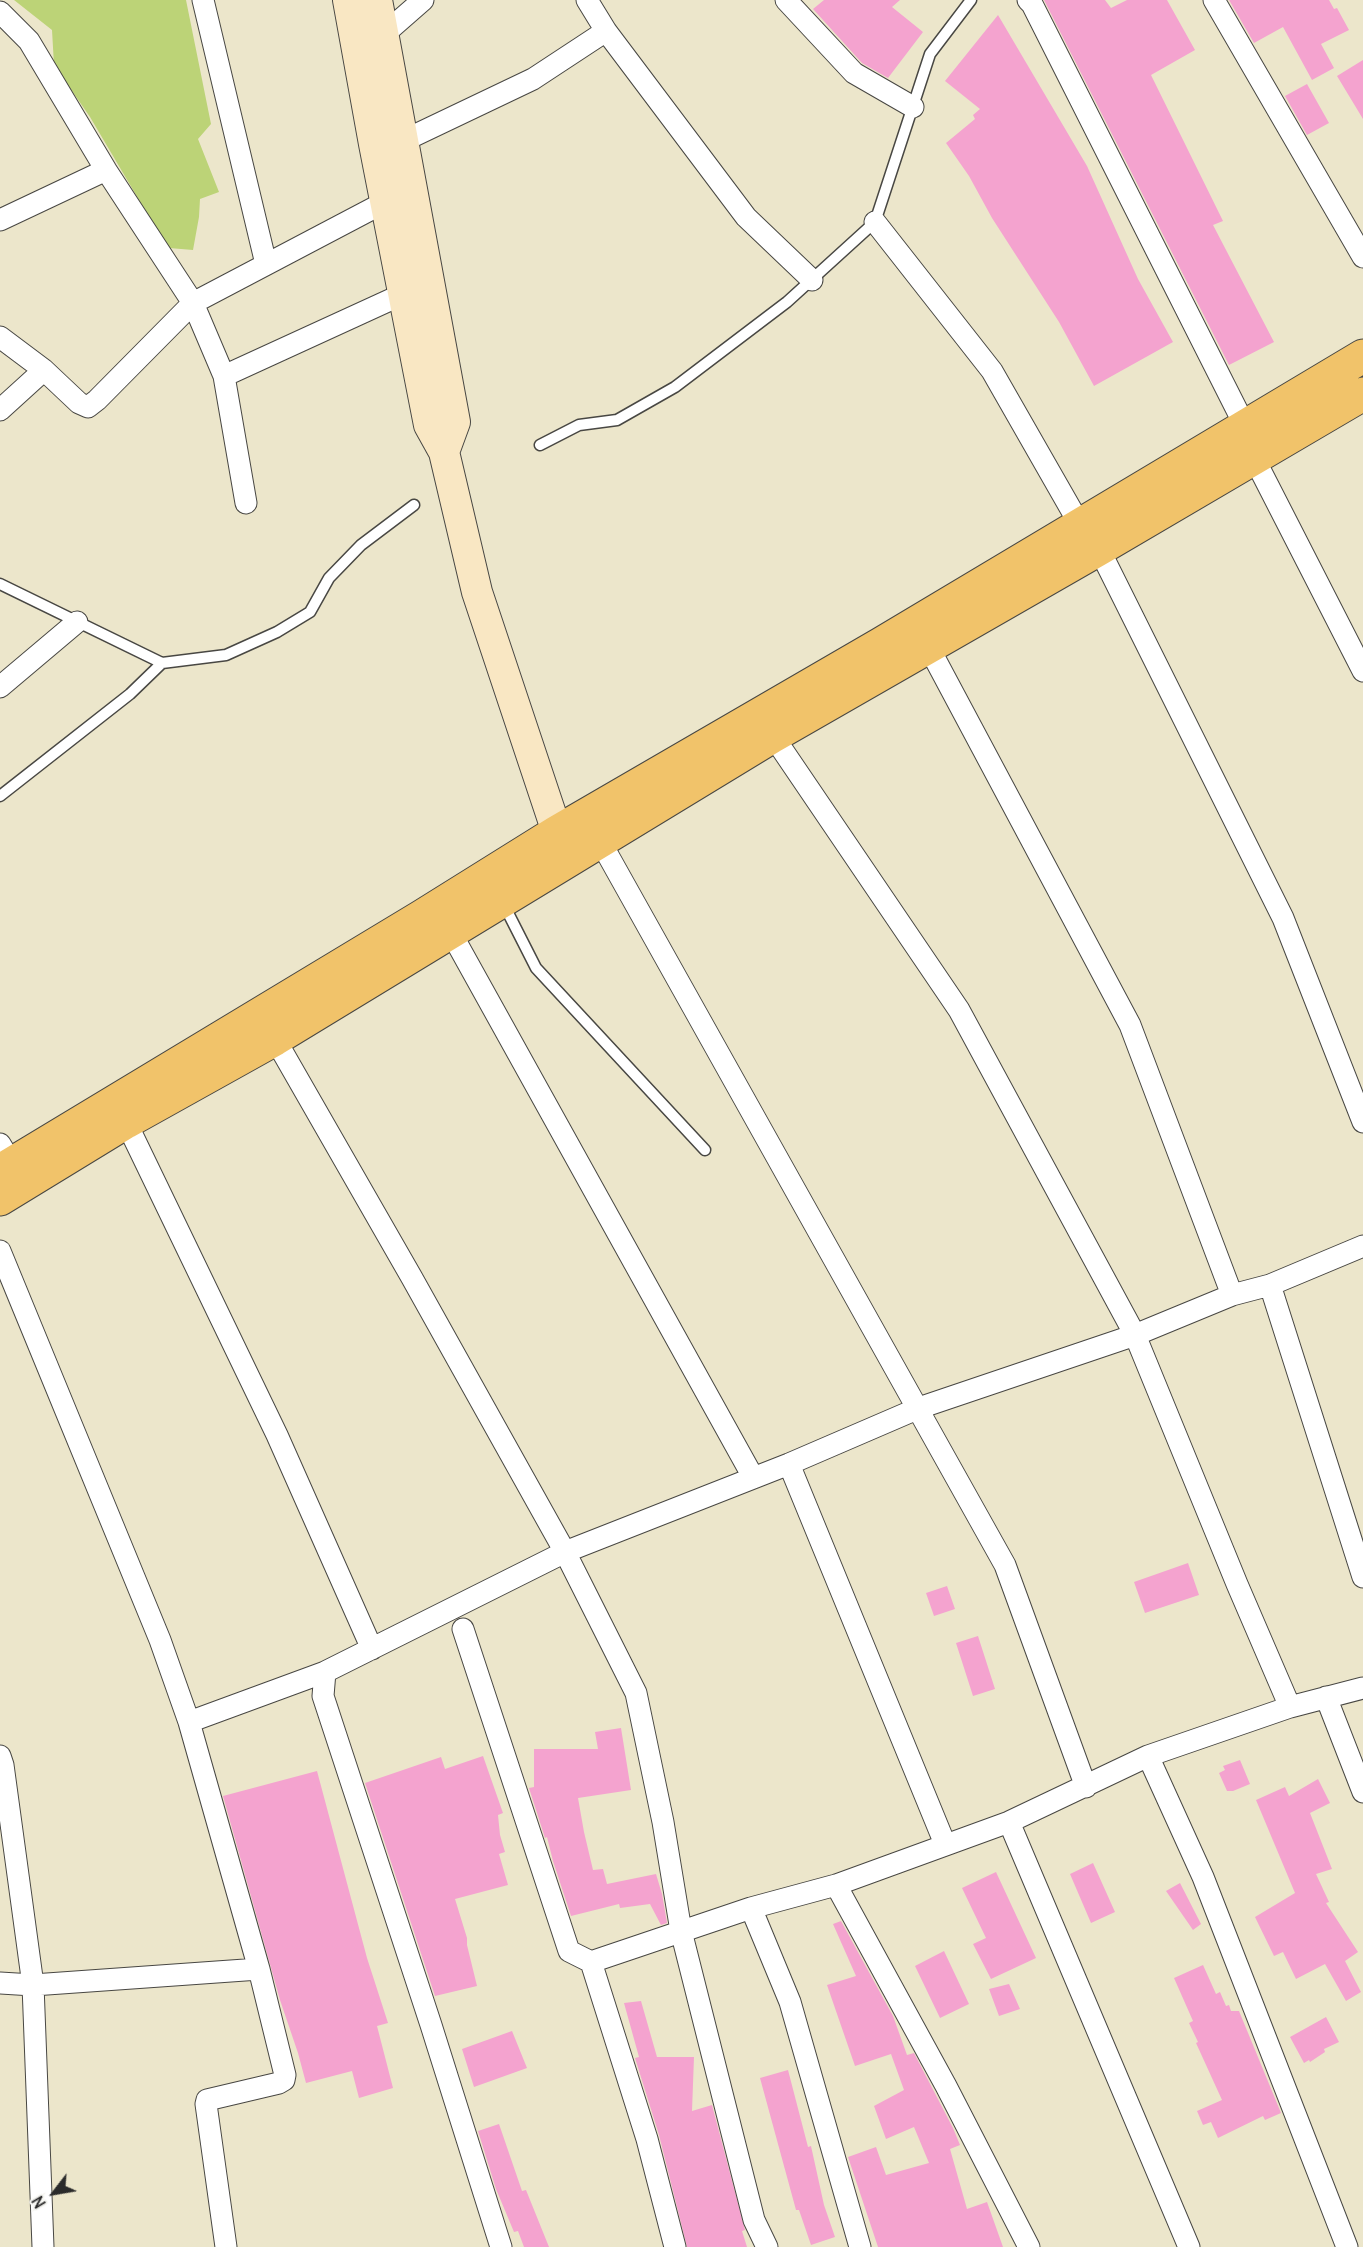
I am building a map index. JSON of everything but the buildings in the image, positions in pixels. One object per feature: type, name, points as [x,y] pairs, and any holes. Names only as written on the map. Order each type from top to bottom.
[{"type":"main road","points":[[348,0],[429,425],[444,452],[477,592],[563,846]]},
{"type":"main road","points":[[377,0],[455,422],[444,452]]},
{"type":"main road","points":[[1250,443],[1363,356]]},
{"type":"main road","points":[[4,1160],[421,917],[563,846],[1250,443],[1363,394]]},
{"type":"main road","points":[[0,1199],[126,1122],[275,1039],[502,900],[563,846],[600,841],[773,736],[888,655],[928,646],[1089,537]]},
{"type":"street","points":[[203,0],[266,264]]},
{"type":"street","points":[[383,35],[423,0]]},
{"type":"street","points":[[587,0],[606,31],[746,217],[812,280]]},
{"type":"street","points":[[786,0],[854,73],[913,107]]},
{"type":"street","points":[[1028,0],[1363,671]]},
{"type":"street","points":[[1214,0],[1363,257]]},
{"type":"street","points":[[0,12],[29,41],[106,170],[193,303],[224,376],[246,503]]},
{"type":"street","points":[[403,141],[533,79],[606,31]]},
{"type":"street","points":[[0,220],[106,170]]},
{"type":"street","points":[[0,337],[44,370],[79,403],[88,407],[193,303],[385,202]]},
{"type":"street","points":[[875,222],[992,371],[1089,537],[1283,918],[1363,1122]]},
{"type":"street","points":[[224,376],[403,294]]},
{"type":"street","points":[[0,410],[44,370]]},
{"type":"street","points":[[0,687],[77,622]]},
{"type":"street","points":[[928,646],[1130,1025],[1232,1295]]},
{"type":"street","points":[[773,736],[959,1010],[1135,1335],[1290,1707]]},
{"type":"street","points":[[600,841],[1005,1565],[1086,1787]]},
{"type":"street","points":[[450,932],[753,1478]]},
{"type":"street","points":[[275,1039],[565,1552],[636,1693],[663,1822],[681,1931],[754,2220],[767,2247]]},
{"type":"street","points":[[126,1122],[277,1435],[372,1648]]},
{"type":"street","points":[[189,1722],[325,1672],[565,1552],[789,1464],[919,1408],[1135,1335],[1232,1295],[1270,1285],[1363,1246]]},
{"type":"street","points":[[0,1251],[160,1640],[189,1722],[285,2075],[284,2080],[279,2083],[207,2100],[226,2247]]},
{"type":"street","points":[[1270,1285],[1363,1577]]},
{"type":"street","points":[[789,1464],[945,1844]]},
{"type":"street","points":[[463,1629],[568,1951],[591,1962],[751,1908],[836,1885],[1009,1822],[1148,1756],[1290,1707],[1363,1688]]},
{"type":"street","points":[[325,1672],[323,1696],[501,2247]]},
{"type":"street","points":[[1326,1697],[1363,1792]]},
{"type":"street","points":[[0,1756],[3,1764],[33,1985],[43,2247]]},
{"type":"street","points":[[1148,1756],[1203,1878],[1347,2247]]},
{"type":"street","points":[[1009,1822],[1189,2247]]},
{"type":"street","points":[[836,1885],[946,2086],[1029,2247]]},
{"type":"street","points":[[751,1908],[790,2002],[860,2247]]},
{"type":"street","points":[[591,1962],[647,2139],[675,2247]]},
{"type":"street","points":[[0,1983],[33,1985],[258,1969]]},
{"type":"lane","points":[[540,445],[579,426],[617,420],[675,387],[787,302],[875,222],[930,54],[971,0]]},
{"type":"lane","points":[[0,584],[162,663],[226,655],[277,632],[310,612],[329,578],[361,545],[414,505]]},
{"type":"lane","points":[[0,796],[130,694],[162,663]]},
{"type":"lane","points":[[502,900],[536,968],[705,1150]]},
{"type":"green space","points":[[14,0],[186,0],[211,124],[198,139],[219,192],[200,199],[193,250],[169,248],[90,117],[54,65],[52,30]]}]
